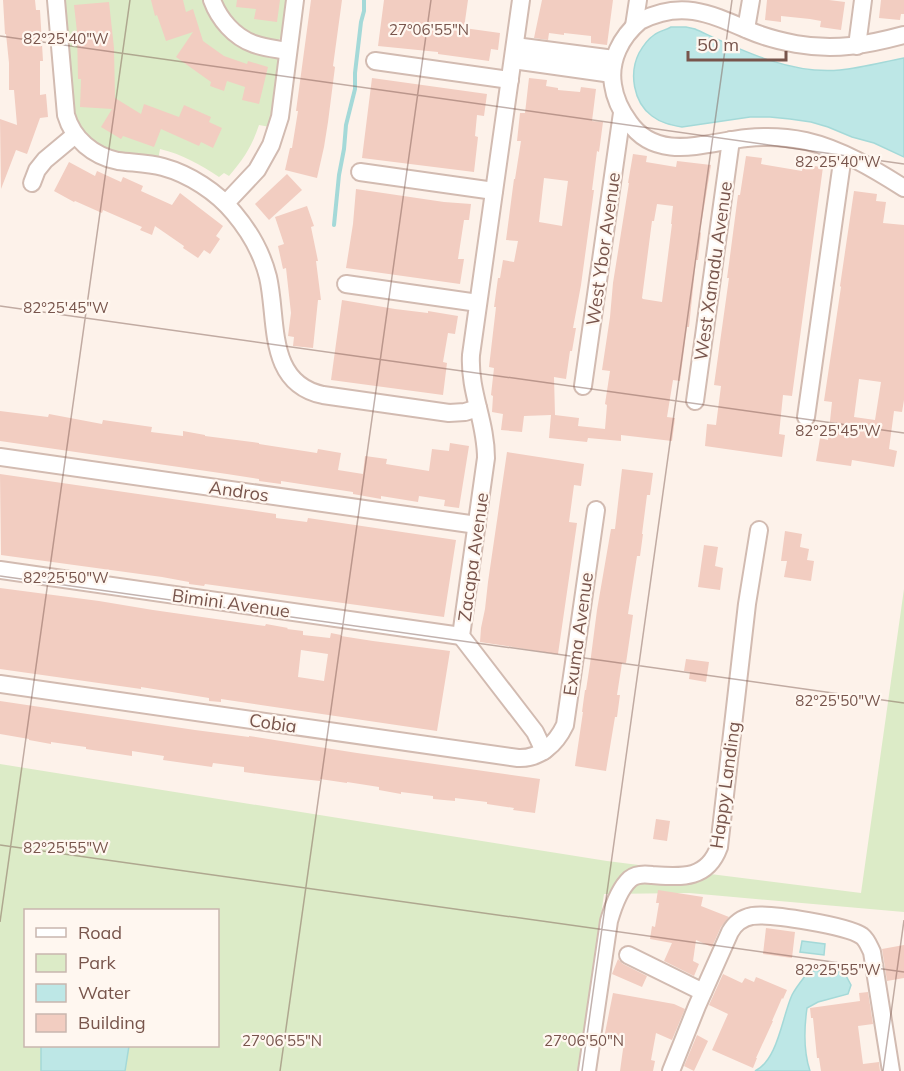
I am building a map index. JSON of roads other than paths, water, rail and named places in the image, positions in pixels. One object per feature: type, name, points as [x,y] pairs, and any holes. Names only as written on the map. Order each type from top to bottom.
[{"type":"street","points":[[56,0],[66,115],[75,135],[88,148],[107,158],[150,164],[177,171],[226,203],[244,225],[262,258],[268,276],[278,351],[284,365],[302,387],[323,395],[453,413],[478,408]]},
{"type":"street","points":[[212,0],[224,22],[236,34],[260,46],[287,51]]},
{"type":"street","points":[[226,203],[257,170],[271,144],[280,117],[295,0]]},
{"type":"street","name":"Zacapa Avenue","points":[[521,0],[470,369],[485,434],[486,458],[461,636],[536,732],[544,751]]},
{"type":"street","points":[[634,26],[638,0]]},
{"type":"street","points":[[746,29],[750,0]]},
{"type":"street","points":[[857,46],[863,0]]},
{"type":"street","points":[[904,35],[857,46],[798,45],[746,29],[710,10],[682,5],[660,8],[634,26],[618,48],[613,66],[615,94],[622,113],[637,132],[650,140],[662,145],[679,147],[760,137],[792,139],[826,147],[843,154],[904,188]]},
{"type":"street","points":[[514,53],[613,66]]},
{"type":"street","points":[[375,61],[510,80]]},
{"type":"street","name":"West Ybor Avenue","points":[[583,386],[622,113]]},
{"type":"street","points":[[32,183],[37,170],[45,160],[75,135]]},
{"type":"street","name":"West Xanadu Avenue","points":[[694,401],[731,140]]},
{"type":"street","points":[[806,417],[843,154]]},
{"type":"street","points":[[360,172],[494,191]]},
{"type":"street","points":[[346,284],[478,303]]},
{"type":"street","name":"Andros","points":[[0,457],[477,525]]},
{"type":"street","name":"Exuma Avenue","points":[[544,751],[561,734],[567,715],[596,510]]},
{"type":"street","name":"Happy Landing","points":[[587,1071],[609,921],[621,890],[632,877],[643,874],[692,875],[708,866],[719,848],[746,616],[759,530]]},
{"type":"street","name":"Bimini Avenue","points":[[0,570],[461,636]]},
{"type":"street","name":"Cobia","points":[[0,684],[518,758],[532,757],[544,751]]},
{"type":"street","points":[[671,1071],[730,932],[737,922],[756,916],[824,924],[849,930],[866,940],[872,952],[891,1071]]},
{"type":"street","points":[[628,955],[703,992]]},
{"type":"water","points":[[671,27],[695,29],[765,59],[802,69],[840,70],[904,58],[904,157],[874,143],[811,122],[750,117],[682,127],[659,120],[646,110],[637,95],[634,69],[639,53],[648,41],[656,34]]},
{"type":"water","points":[[802,941],[825,944],[824,955],[800,952]]},
{"type":"water","points":[[832,970],[845,974],[851,985],[848,994],[818,1002],[807,1008],[805,1040],[810,1071],[755,1071],[769,1058],[792,995],[809,971]]},
{"type":"water","points":[[41,1047],[129,1047],[125,1071],[41,1071]]},
{"type":"waterway","points":[[334,225],[346,125],[355,89],[364,0]]}]
